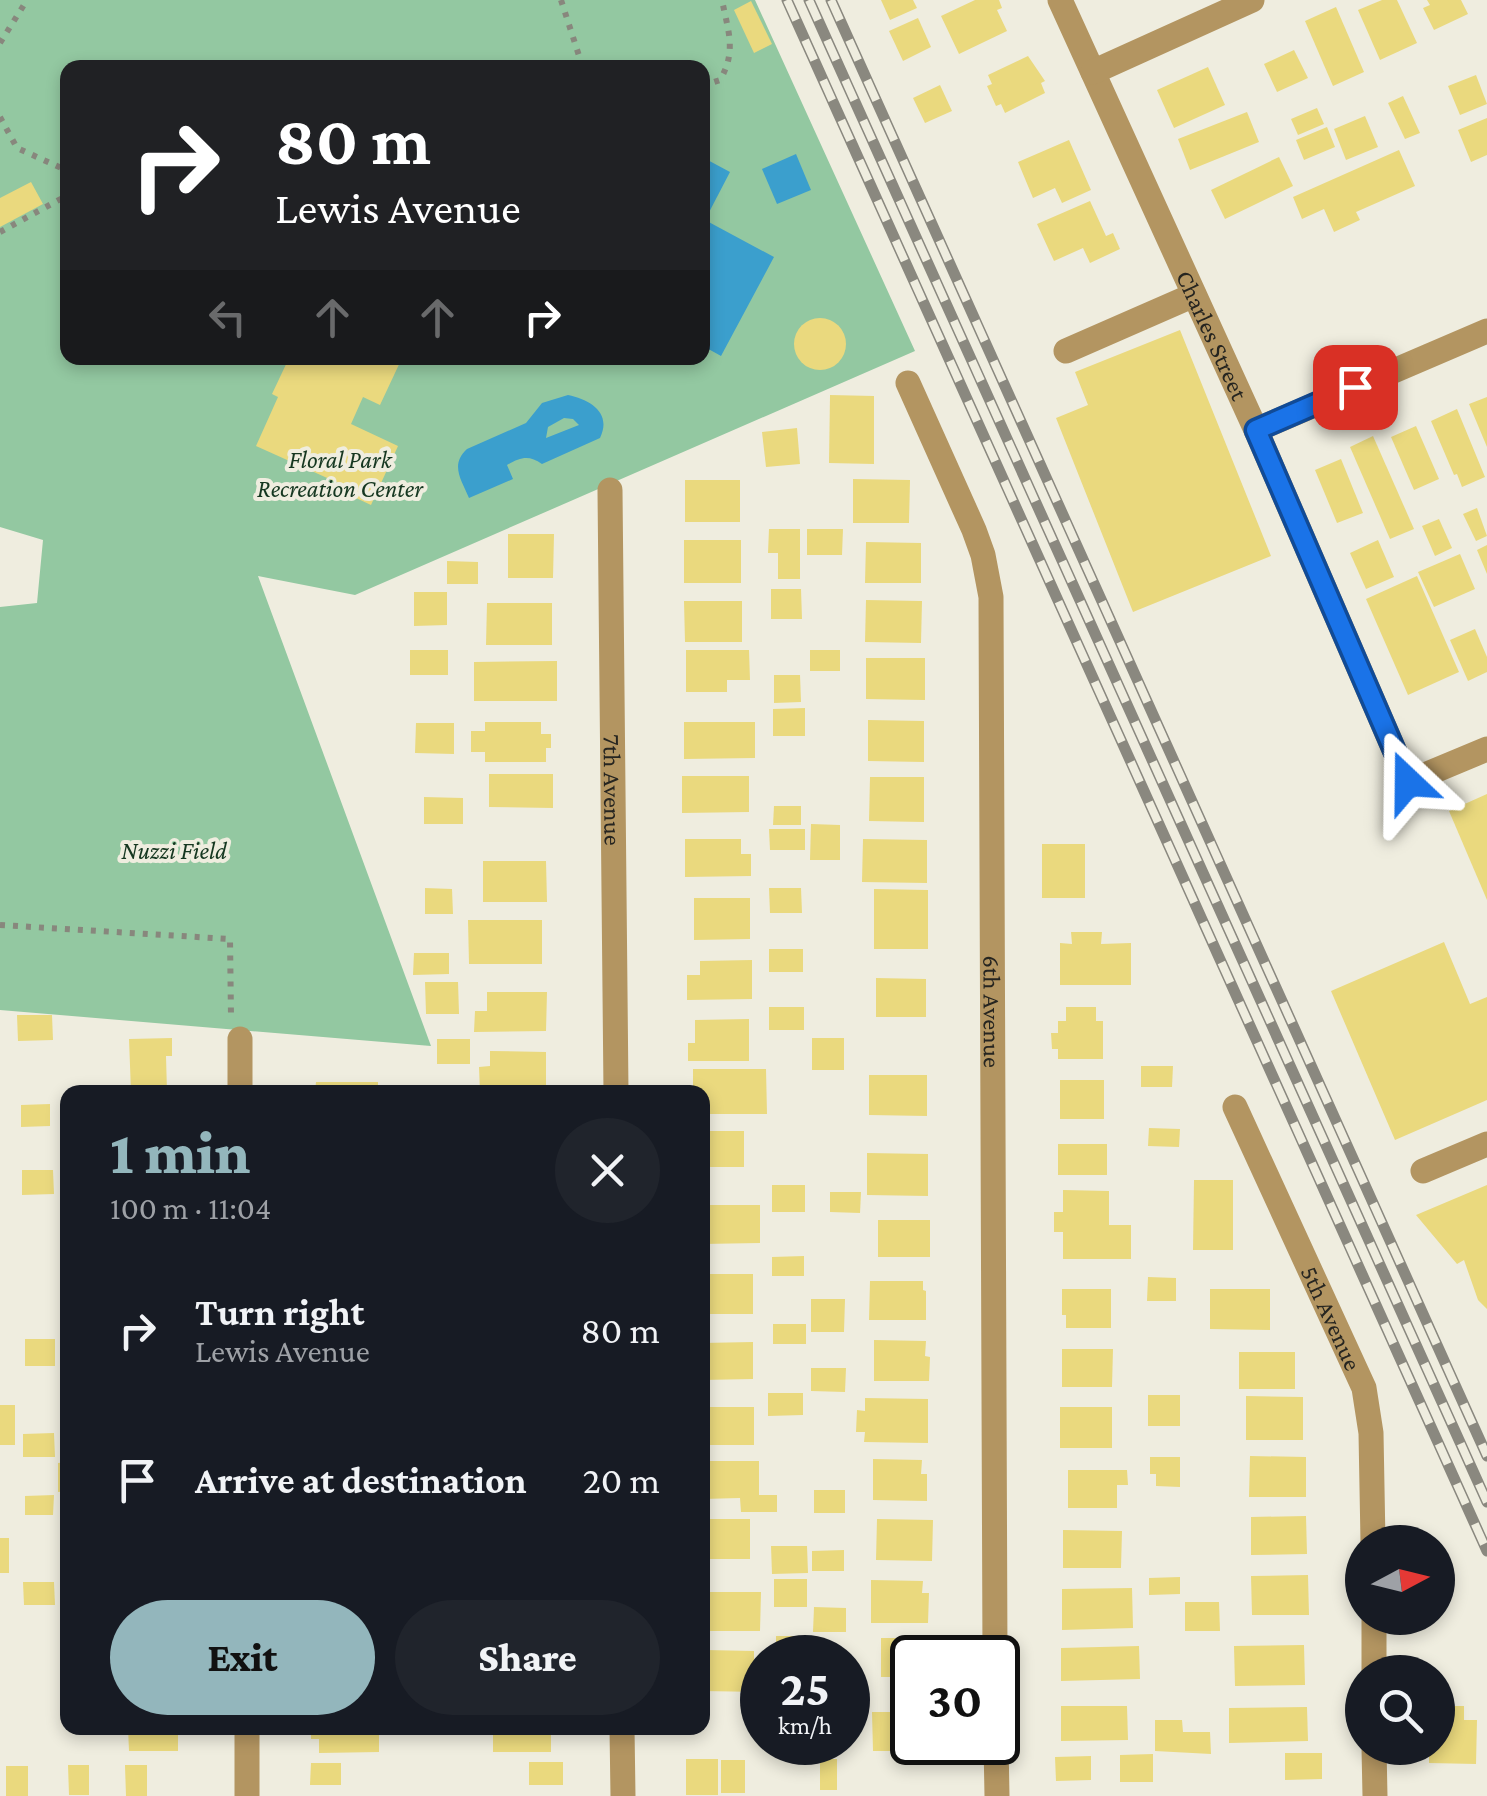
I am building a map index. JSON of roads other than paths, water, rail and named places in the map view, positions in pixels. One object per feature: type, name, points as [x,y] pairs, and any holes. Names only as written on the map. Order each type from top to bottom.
[{"type":"street","name":"Charles Street","points":[[1060,0],[1256,430],[1408,782],[1487,749]]},
{"type":"street","points":[[1093,72],[1252,0]]},
{"type":"street","points":[[1066,352],[1194,295]]},
{"type":"street","points":[[1256,430],[1487,330]]},
{"type":"street","name":"6th Avenue","points":[[908,383],[974,530],[991,597],[996,1635]]},
{"type":"street","name":"7th Avenue","points":[[610,490],[616,1085]]},
{"type":"street","points":[[240,1040],[240,1085]]},
{"type":"street","name":"5th Avenue","points":[[1235,1107],[1364,1388],[1369,1409],[1373,1525]]},
{"type":"street","points":[[1422,1171],[1487,1144]]},
{"type":"street","points":[[247,1735],[247,1796]]},
{"type":"street","points":[[622,1735],[623,1796]]},
{"type":"street","points":[[996,1765],[997,1796]]},
{"type":"street","points":[[1374,1765],[1375,1796]]},
{"type":"water","points":[[796,154],[811,190],[777,204],[762,169]]},
{"type":"water","points":[[710,161],[730,172],[710,210]]},
{"type":"water","points":[[710,223],[774,257],[721,356],[710,350]]},
{"type":"water","points":[[568,395],[591,404],[603,421],[600,438],[542,464],[529,458],[517,460],[507,465],[513,479],[469,498],[458,467],[462,455],[467,449],[526,423],[542,403]],"holes":[[[564,418],[579,425],[546,438],[548,427]]]},
{"type":"railway","points":[[787,0],[1487,1551]]},
{"type":"railway","points":[[809,0],[1487,1502]]},
{"type":"railway","points":[[831,0],[1487,1456]]},
{"type":"park label","name":"Floral Park Recreation Center","points":[[340,474]]},
{"type":"park label","name":"Nuzzi Field","points":[[174,850]]}]
